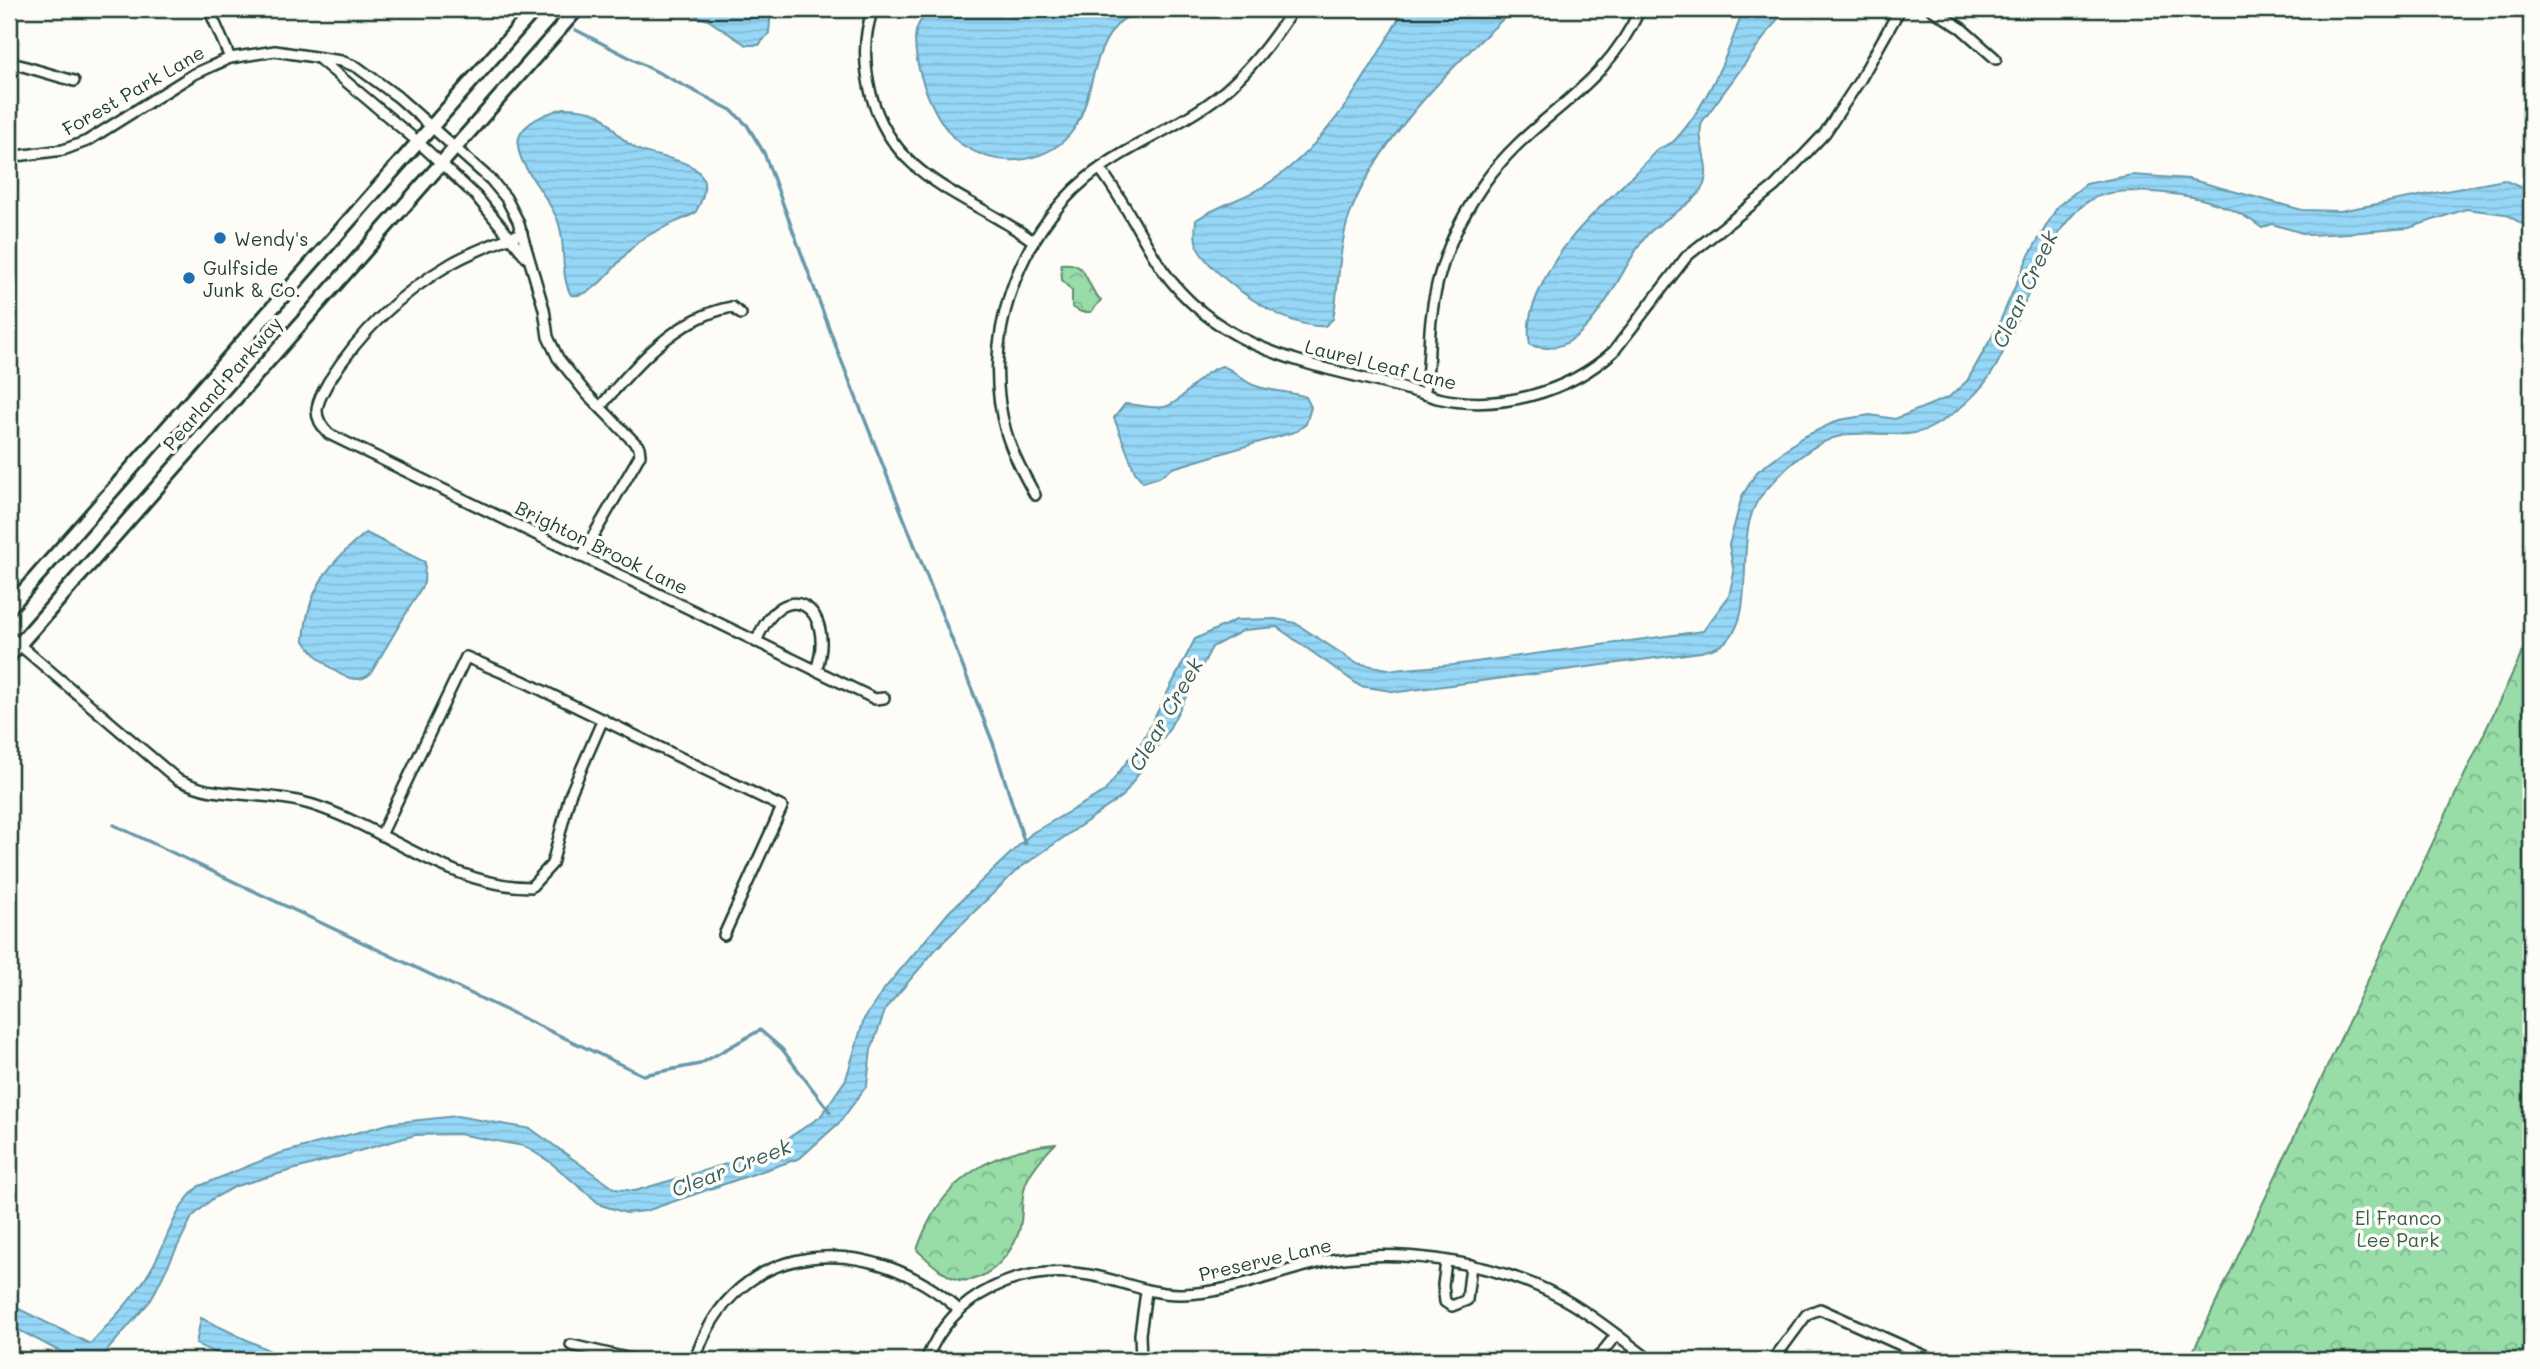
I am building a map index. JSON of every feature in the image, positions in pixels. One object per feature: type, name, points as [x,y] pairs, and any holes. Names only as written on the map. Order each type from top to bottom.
[{"type":"main road","name":"Pearland Parkway","points":[[9,608],[535,9]]},
{"type":"main road","name":"Pearland Parkway","points":[[9,656],[14,641],[577,9]]},
{"type":"street","points":[[209,9],[230,58]]},
{"type":"street","points":[[873,9],[866,44],[868,82],[881,123],[894,144],[911,164],[931,180],[1033,241]]},
{"type":"street","points":[[1035,495],[1012,450],[999,386],[999,359],[1006,312],[1033,241],[1062,202],[1100,169],[1219,96],[1265,49],[1293,9]]},
{"type":"street","points":[[1424,394],[1434,297],[1445,257],[1463,218],[1499,164],[1598,74],[1622,44],[1640,9]]},
{"type":"street","name":"Laurel Leaf Lane","points":[[1100,169],[1163,270],[1196,306],[1233,335],[1277,356],[1455,402],[1509,401],[1564,384],[1601,363],[1641,320],[1687,256],[1775,186],[1825,133],[1860,80],[1900,9]]},
{"type":"street","points":[[1931,9],[1967,32],[1996,59]]},
{"type":"street","name":"Forest Park Lane","points":[[9,156],[64,150],[87,141],[194,74],[230,58],[275,51],[357,67],[430,126],[491,180],[506,198],[522,233],[544,309],[548,337],[558,358],[639,447],[640,455],[581,556]]},
{"type":"street","points":[[316,57],[417,141],[476,196],[530,260]]},
{"type":"street","points":[[9,62],[74,82]]},
{"type":"street","points":[[509,238],[522,233]]},
{"type":"street","name":"Brighton Brook Lane","points":[[509,238],[496,241],[453,262],[386,311],[337,368],[321,395],[317,411],[321,426],[329,434],[816,671],[875,699],[884,698]]},
{"type":"street","points":[[601,406],[635,367],[681,328],[719,309],[732,307],[741,314]]},
{"type":"street","points":[[756,642],[761,630],[778,608],[791,602],[803,604],[814,611],[822,632],[822,654],[816,671]]},
{"type":"street","points":[[14,641],[138,749],[178,780],[211,791],[276,797],[314,805],[453,872],[502,887],[531,887],[552,864],[570,795],[603,719]]},
{"type":"street","points":[[381,835],[466,657],[603,719],[782,807],[724,935]]},
{"type":"street","points":[[695,1360],[710,1325],[731,1298],[765,1273],[801,1259],[839,1256],[877,1261],[920,1279],[959,1310]]},
{"type":"street","name":"Preserve Lane","points":[[926,1360],[933,1343],[959,1310],[988,1287],[1045,1271],[1091,1275],[1146,1292],[1210,1292],[1339,1259],[1399,1256],[1471,1265],[1535,1285],[1575,1306],[1650,1360]]},
{"type":"street","points":[[1446,1262],[1443,1293],[1445,1302],[1452,1306],[1467,1300],[1471,1265]]},
{"type":"street","points":[[1142,1360],[1140,1334],[1146,1292]]},
{"type":"street","points":[[1773,1360],[1807,1314],[1820,1309],[1934,1360]]},
{"type":"street","points":[[1597,1360],[1616,1335]]},
{"type":"street","points":[[570,1345],[635,1360]]},
{"type":"green space","points":[[1061,264],[1071,264],[1082,270],[1101,300],[1091,312],[1081,312],[1072,307],[1072,291],[1062,280]]},
{"type":"green space","name":"El Franco Lee Park","points":[[2531,634],[2531,1360],[2189,1360]]},
{"type":"green space","points":[[1055,1144],[1026,1183],[1015,1241],[1010,1251],[993,1269],[973,1279],[962,1280],[942,1272],[917,1250],[926,1226],[938,1206],[968,1174],[1007,1154]]},
{"type":"water","points":[[675,9],[771,9],[769,33],[759,45],[746,45],[708,20]]},
{"type":"water","points":[[930,9],[1144,9],[1120,22],[1107,39],[1079,120],[1068,137],[1051,150],[1025,159],[1001,160],[964,146],[944,125],[927,94],[915,44],[917,28]]},
{"type":"water","points":[[1404,9],[1514,9],[1466,54],[1417,107],[1375,164],[1347,223],[1333,319],[1325,326],[1292,320],[1256,302],[1210,264],[1197,244],[1196,220],[1269,183],[1311,147],[1362,81]]},
{"type":"water","points":[[1743,9],[1785,9],[1702,122],[1701,139],[1706,174],[1701,190],[1647,235],[1600,310],[1585,328],[1569,342],[1551,348],[1530,345],[1529,323],[1532,310],[1551,267],[1563,248],[1656,151],[1672,143],[1685,128],[1715,79]]},
{"type":"water","points":[[564,108],[581,109],[601,116],[625,141],[637,149],[688,164],[698,171],[704,181],[703,194],[695,213],[641,240],[599,283],[581,295],[571,295],[567,287],[558,221],[520,157],[518,143],[523,130],[537,118]]},
{"type":"water","name":"Clear Creek","points":[[2132,175],[2189,179],[2302,210],[2340,211],[2504,180],[2531,192],[2531,229],[2505,214],[2466,209],[2409,228],[2309,235],[2272,224],[2262,228],[2228,208],[2190,197],[2130,191],[2096,197],[2079,209],[2049,249],[1995,368],[1968,401],[1943,421],[1924,431],[1845,435],[1821,443],[1798,458],[1761,496],[1752,513],[1747,532],[1744,597],[1740,616],[1733,633],[1719,646],[1701,652],[1398,692],[1360,686],[1277,627],[1244,630],[1212,647],[1168,731],[1123,796],[1017,870],[936,949],[886,1008],[871,1050],[867,1085],[840,1122],[800,1158],[646,1211],[626,1213],[601,1205],[550,1162],[524,1146],[458,1134],[415,1135],[236,1186],[212,1199],[192,1217],[151,1300],[99,1360],[76,1360],[9,1325],[9,1304],[90,1344],[144,1281],[182,1205],[199,1186],[278,1154],[392,1123],[457,1116],[531,1129],[615,1189],[635,1191],[767,1152],[820,1117],[846,1079],[864,1019],[885,988],[949,912],[1032,833],[1105,791],[1143,740],[1195,639],[1236,620],[1276,619],[1295,623],[1356,663],[1393,670],[1453,665],[1703,631],[1729,596],[1734,573],[1729,545],[1742,496],[1757,472],[1801,438],[1839,420],[1870,415],[1895,419],[1949,397],[1967,381],[1998,326],[2028,257],[2058,206],[2086,184]]},
{"type":"water","points":[[1222,366],[1256,386],[1306,397],[1311,407],[1306,424],[1297,431],[1173,468],[1159,477],[1143,482],[1135,472],[1114,418],[1125,404],[1164,407],[1171,404],[1205,375]]},
{"type":"water","points":[[366,533],[425,562],[424,583],[371,673],[354,679],[335,671],[304,641],[309,607],[321,580],[340,556]]},
{"type":"water","points":[[201,1318],[289,1360],[231,1360],[196,1344]]},
{"type":"waterway","points":[[576,30],[731,110],[747,125],[764,153],[838,352],[993,743],[1025,844]]},
{"type":"waterway","points":[[114,825],[643,1075],[700,1064],[760,1030],[782,1049],[830,1112]]},
{"type":"place","name":"Wendy's","points":[[220,238]]},
{"type":"place","name":"Gulfside Junk & Co.","points":[[189,278]]}]
